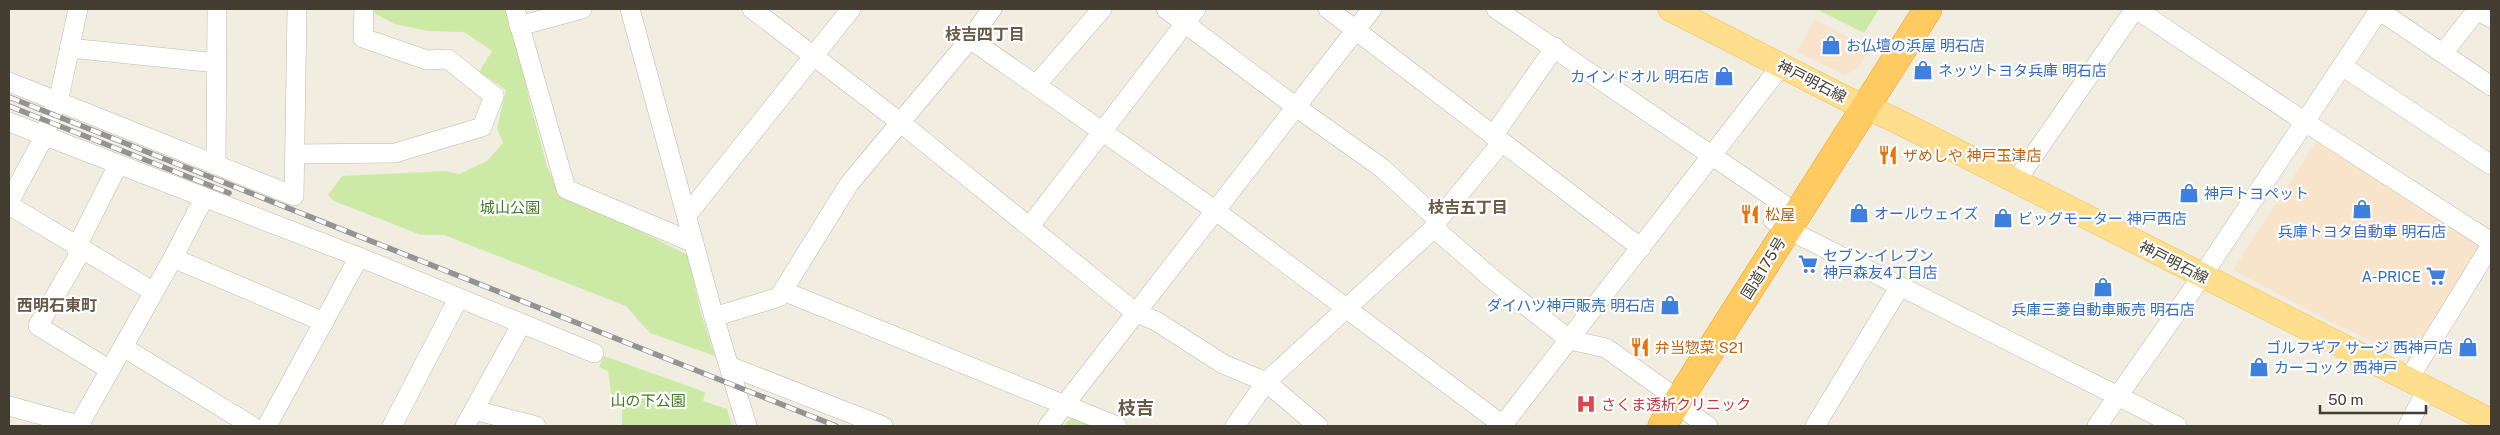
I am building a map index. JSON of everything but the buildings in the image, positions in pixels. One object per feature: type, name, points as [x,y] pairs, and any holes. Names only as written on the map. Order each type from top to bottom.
[{"type":"highway","name":"国道175号","points":[[1857,104],[1907,9]]},
{"type":"highway","name":"国道175号","points":[[1643,426],[1671,397],[1781,218],[1857,104],[1928,9]]},
{"type":"highway","name":"国道175号","points":[[1662,426],[1671,397]]},
{"type":"main road","name":"神戸明石線","points":[[1670,9],[1857,104],[1893,119],[2491,421]]},
{"type":"street","points":[[78,9],[56,102],[44,136],[9,203],[154,292]]},
{"type":"street","points":[[216,164],[217,9]]},
{"type":"street","points":[[9,82],[294,196],[297,9]]},
{"type":"street","points":[[296,154],[395,154],[482,127],[494,96],[448,59],[427,60],[363,38],[364,9]]},
{"type":"street","points":[[582,9],[517,18],[566,189],[694,243]]},
{"type":"street","points":[[630,9],[714,317],[729,366],[752,425]]},
{"type":"street","points":[[752,9],[900,122],[1136,312],[1156,321],[1223,364],[1266,382],[1318,426]]},
{"type":"street","points":[[687,215],[851,9]]},
{"type":"street","points":[[714,317],[779,297],[848,184],[970,39],[992,9]]},
{"type":"street","points":[[1036,85],[1102,9]]},
{"type":"street","points":[[1166,9],[1185,26],[1382,168],[1496,282],[1570,340],[1606,348],[1708,426]]},
{"type":"street","points":[[1030,226],[1185,26],[1196,9]]},
{"type":"street","points":[[1328,9],[1641,248]]},
{"type":"street","points":[[1048,426],[1372,9]]},
{"type":"street","points":[[1496,9],[1712,154],[1781,218],[1899,288],[2177,426]]},
{"type":"street","points":[[2016,182],[2136,9],[2491,243],[2418,384],[2408,426]]},
{"type":"street","points":[[2097,426],[2202,276],[2379,9],[2491,86]]},
{"type":"street","points":[[2443,53],[2477,10],[2491,18]]},
{"type":"street","points":[[970,39],[1216,211],[1503,426],[1781,66]]},
{"type":"street","points":[[1235,426],[1266,382],[1348,309],[1436,224],[1498,139],[1555,47]]},
{"type":"street","points":[[69,48],[217,63]]},
{"type":"street","points":[[2342,66],[2491,165]]},
{"type":"street","points":[[9,122],[359,258],[594,353]]},
{"type":"street","points":[[110,370],[38,326],[77,258],[77,246],[118,165]]},
{"type":"street","points":[[11,404],[81,426],[204,198]]},
{"type":"street","points":[[173,258],[324,322]]},
{"type":"street","points":[[267,426],[359,258]]},
{"type":"street","points":[[1815,426],[1899,288]]},
{"type":"street","points":[[783,291],[1116,426]]},
{"type":"street","points":[[392,426],[458,299]]},
{"type":"street","points":[[465,426],[521,325]]},
{"type":"street","points":[[123,347],[252,426]]},
{"type":"street","points":[[729,366],[883,426]]},
{"type":"street","points":[[11,404],[30,426]]},
{"type":"street","points":[[474,410],[536,426]]},
{"type":"shaded area","points":[[1815,19],[1870,49],[1857,69],[1845,75],[1797,52]]},
{"type":"shaded area","points":[[2318,139],[2479,241],[2481,249],[2412,360],[2329,321],[2233,270]]},
{"type":"green space","name":"城山公園","points":[[373,9],[510,9],[530,103],[547,166],[559,193],[577,204],[628,225],[688,255],[700,310],[715,356],[650,333],[626,306],[444,235],[421,235],[334,201],[328,195],[342,176],[446,171],[459,174],[487,161],[503,143],[497,128],[506,90],[479,72],[492,51],[464,32],[428,31],[395,24],[372,12]]},
{"type":"green space","points":[[1816,9],[1879,9],[1864,33]]},
{"type":"green space","name":"山の下公園","points":[[604,356],[705,392],[703,401],[727,409],[732,426],[622,426],[622,409],[612,400],[608,371],[599,367]]},
{"type":"green space","points":[[1072,417],[1105,426],[1064,426]]},
{"type":"railway","points":[[9,97],[836,426]]},
{"type":"railway","points":[[9,106],[229,193]]},
{"type":"place","name":"お仏壇の浜屋 明石店","points":[[1831,45]]},
{"type":"place","name":"ネッツトヨタ兵庫 明石店","points":[[1923,70]]},
{"type":"place","name":"カインドオル 明石店","points":[[1724,76]]},
{"type":"place","name":"ザめしや 神戸玉津店","points":[[1888,155]]},
{"type":"place","name":"神戸トヨペット","points":[[2189,193]]},
{"type":"place","name":"兵庫トヨタ自動車 明石店","points":[[2362,209]]},
{"type":"place","name":"オールウェイズ","points":[[1859,213]]},
{"type":"place","name":"松屋","points":[[1750,214]]},
{"type":"place","name":"ビッグモーター 神戸西店","points":[[2003,218]]},
{"type":"place","name":"セブン-イレブン 神戸森友4丁目店","points":[[1808,264]]},
{"type":"place","name":"A-PRICE","points":[[2436,276]]},
{"type":"place","name":"兵庫三菱自動車販売 明石店","points":[[2103,287]]},
{"type":"place","name":"ダイハツ神戸販売 明石店","points":[[1670,305]]},
{"type":"place","name":"弁当惣菜 S21","points":[[1640,347]]},
{"type":"place","name":"ゴルフギア サージ 西神戸店","points":[[2468,347]]},
{"type":"place","name":"カーコック 西神戸","points":[[2259,367]]},
{"type":"place","name":"さくま透析クリニック","points":[[1586,404]]},
{"type":"district","name":"枝吉四丁目","points":[[985,34]]},
{"type":"district","name":"枝吉五丁目","points":[[1468,207]]},
{"type":"district","name":"西明石東町","points":[[57,305]]},
{"type":"district","name":"枝吉","points":[[1136,407]]}]
